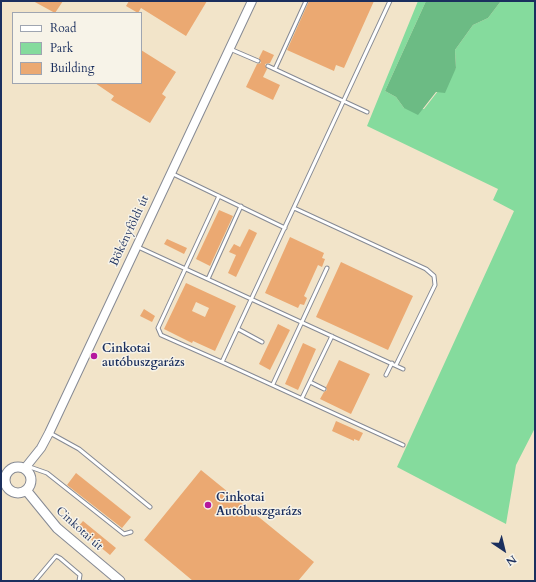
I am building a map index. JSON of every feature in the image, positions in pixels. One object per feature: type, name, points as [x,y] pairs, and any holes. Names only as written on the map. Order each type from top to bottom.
[{"type":"main road","points":[[14,467],[26,467],[32,479],[30,485],[26,490],[19,493],[11,490],[7,486],[3,476],[14,467]]},
{"type":"main road","name":"Cinkotai út","points":[[26,490],[57,528],[120,581]]},
{"type":"street","name":"Bökényföldi út","points":[[26,467],[41,448],[49,433],[252,1]]},
{"type":"lane","points":[[275,69],[306,1]]},
{"type":"lane","points":[[222,362],[390,1]]},
{"type":"lane","points":[[230,49],[258,61]]},
{"type":"lane","points":[[268,66],[367,112]]},
{"type":"lane","points":[[171,173],[285,228]]},
{"type":"lane","points":[[219,196],[184,268],[158,326],[158,331],[403,445]]},
{"type":"lane","points":[[208,279],[241,206]]},
{"type":"lane","points":[[294,208],[426,269],[434,276],[435,285],[396,365]]},
{"type":"lane","points":[[136,246],[403,369]]},
{"type":"lane","points":[[273,384],[327,268]]},
{"type":"lane","points":[[238,329],[262,342]]},
{"type":"lane","points":[[302,398],[332,336]]},
{"type":"lane","points":[[386,375],[392,363]]},
{"type":"lane","points":[[310,382],[324,389]]},
{"type":"lane","points":[[49,433],[79,449],[150,507]]},
{"type":"lane","points":[[26,467],[47,473],[124,534],[131,532]]},
{"type":"lane","points":[[35,581],[56,556],[80,575],[79,581]]},
{"type":"green space","points":[[418,1],[426,1],[385,91],[396,97],[404,108],[424,109],[456,68],[455,50],[473,25],[488,18],[501,1],[535,1],[535,428],[516,465],[506,524],[397,467],[514,211],[493,200],[498,189],[367,126]]},
{"type":"green space","points":[[426,1],[501,1],[488,18],[473,25],[455,50],[456,68],[445,93],[436,92],[418,115],[404,108],[396,97],[385,91]]},
{"type":"building","points":[[33,1],[63,1],[56,12]]},
{"type":"building","points":[[129,1],[207,1],[186,36],[141,8],[139,12],[136,12],[126,6]]},
{"type":"building","points":[[309,1],[374,1],[344,68],[336,65],[334,71],[287,50]]},
{"type":"building","points":[[263,50],[274,55],[270,63],[265,64],[267,69],[263,77],[280,85],[273,100],[246,87],[257,64],[261,63],[259,58]]},
{"type":"building","points":[[142,51],[176,72],[162,94],[166,97],[150,123],[111,100],[114,96],[96,84],[142,84]]},
{"type":"building","points":[[219,210],[233,216],[210,266],[196,259]]},
{"type":"building","points":[[249,229],[257,233],[236,277],[228,273],[236,255],[229,252],[234,244],[240,247]]},
{"type":"building","points":[[290,237],[324,253],[322,258],[325,259],[322,267],[318,265],[304,296],[307,298],[304,305],[300,304],[298,308],[265,293]]},
{"type":"building","points":[[167,239],[187,248],[184,254],[164,244]]},
{"type":"building","points":[[341,262],[413,296],[388,350],[316,317]]},
{"type":"building","points":[[186,283],[236,306],[215,351],[193,341],[192,343],[164,329]],"holes":[[[196,302],[209,308],[205,317],[192,311]]]},
{"type":"building","points":[[144,309],[155,316],[152,322],[140,316]]},
{"type":"building","points":[[278,324],[290,330],[270,370],[259,364]]},
{"type":"building","points":[[303,343],[316,349],[298,390],[285,384]]},
{"type":"building","points":[[339,360],[370,374],[351,414],[320,399],[327,390],[326,387]]},
{"type":"building","points":[[336,421],[363,433],[359,441],[354,439],[354,441],[332,431]]},
{"type":"building","name":"Cinkotai Autóbuszgarázs","points":[[201,470],[314,562],[298,581],[193,581],[144,540]]},
{"type":"building","points":[[76,473],[131,517],[122,528],[67,485]]},
{"type":"building","points":[[83,521],[116,548],[110,555],[77,528]]},
{"type":"place","name":"Cinkotai autóbuszgarázs","points":[[94,356]]},
{"type":"place","name":"Cinkotai Autóbuszgarázs","points":[[208,505]]}]
